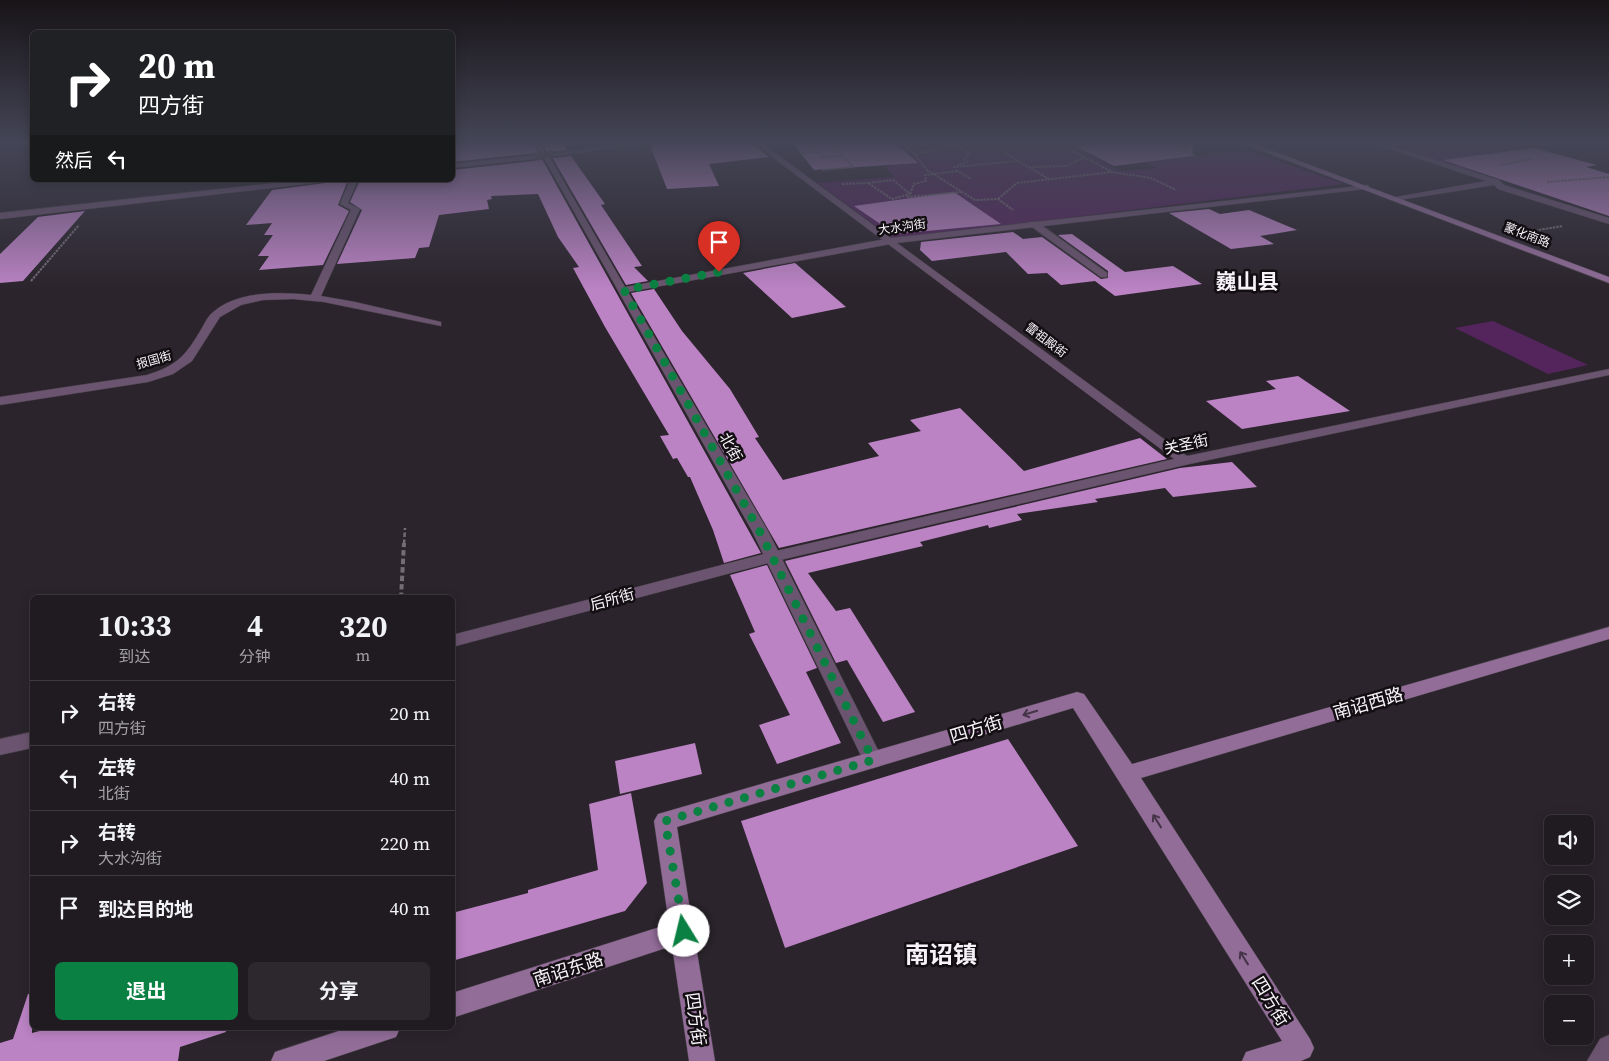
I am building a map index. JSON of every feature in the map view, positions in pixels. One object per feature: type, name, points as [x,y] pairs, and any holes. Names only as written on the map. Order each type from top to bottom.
[{"type":"main road","name":"蒙化南路","points":[[1374,191],[1609,280]]},
{"type":"main road","name":"南诏西路","points":[[1127,774],[1609,633]]},
{"type":"main road","name":"四方街","points":[[702,1061],[684,931],[665,821],[1077,699],[1127,774],[1301,1048],[1255,1061]]},
{"type":"main road","name":"南诏东路","points":[[455,1005],[684,931]]},
{"type":"main road","points":[[284,1061],[381,1030]]},
{"type":"street","points":[[0,216],[228,191]]},
{"type":"street","points":[[316,296],[356,209],[344,204],[350,191]]},
{"type":"street","name":"北街","points":[[565,191],[624,290],[772,557],[873,760]]},
{"type":"street","name":"雷祖殿街","points":[[822,191],[1185,461]]},
{"type":"street","name":"大水沟街","points":[[624,290],[891,241],[1334,191]]},
{"type":"street","points":[[1396,199],[1454,191]]},
{"type":"street","points":[[1518,191],[1606,220]]},
{"type":"street","name":"报国街","points":[[0,401],[148,378],[169,372],[189,360],[214,317],[237,302],[260,298],[316,296],[437,324]]},
{"type":"street","name":"关圣街","points":[[772,557],[1185,461],[1609,372]]},
{"type":"street","name":"后所街","points":[[455,640],[772,557]]},
{"type":"street","points":[[0,747],[30,740]]},
{"type":"street","points":[[1600,1061],[1609,1048]]},
{"type":"lane","points":[[1034,224],[1104,275]]},
{"type":"path","points":[[879,191],[892,199],[961,192],[975,200],[998,199],[1034,224]]},
{"type":"path","points":[[906,191],[910,194]]},
{"type":"path","points":[[904,197],[910,194],[911,191]]},
{"type":"path","points":[[998,199],[1008,191]]},
{"type":"path","points":[[1176,191],[1205,205]]},
{"type":"path","points":[[31,281],[77,228],[92,206]]},
{"type":"path","points":[[1497,237],[1606,220]]},
{"type":"path","points":[[401,595],[405,528]]},
{"type":"shaded area","points":[[828,191],[1291,191],[893,239]]},
{"type":"shaded area","points":[[1493,321],[1588,365],[1548,374],[1455,328]]},
{"type":"building","points":[[272,191],[344,191],[338,205],[349,211],[323,265],[259,270],[269,256],[258,256],[273,235],[264,235],[272,223],[246,225]]},
{"type":"building","points":[[355,191],[560,191],[761,553],[724,563],[713,530],[690,477],[688,477],[677,458],[673,459],[660,436],[669,435],[605,327],[573,268],[579,267],[558,237],[538,194],[491,196],[492,199],[487,200],[489,209],[439,215],[429,247],[419,248],[415,258],[337,264],[362,210],[350,202]]},
{"type":"building","points":[[571,191],[595,191],[605,204],[601,205],[642,266],[634,267],[648,281],[626,285]]},
{"type":"building","points":[[1533,191],[1609,191],[1609,216]]},
{"type":"building","points":[[954,192],[1001,224],[895,234],[854,206]]},
{"type":"building","points":[[1209,209],[1220,214],[1249,210],[1297,230],[1260,236],[1274,244],[1231,249],[1169,213]]},
{"type":"building","points":[[85,211],[23,281],[0,283],[0,254],[38,217]]},
{"type":"building","points":[[1013,232],[1023,239],[1042,237],[1101,279],[1108,278],[1108,271],[1058,235],[1072,234],[1125,272],[1173,266],[1202,284],[1115,296],[1095,281],[1061,285],[1047,273],[1028,274],[1006,252],[932,261],[920,250],[921,242]]},
{"type":"building","points":[[795,263],[846,307],[792,318],[743,273]]},
{"type":"building","points":[[654,289],[682,331],[730,389],[759,437],[755,438],[783,480],[879,456],[868,443],[921,431],[910,420],[960,408],[1024,471],[1140,438],[1167,459],[779,548],[631,293]]},
{"type":"building","points":[[1298,376],[1350,411],[1242,429],[1206,401],[1276,389],[1266,381]]},
{"type":"building","points":[[1232,462],[1257,487],[1173,497],[1165,488],[1095,499],[1098,502],[1017,514],[1022,520],[989,528],[988,525],[920,542],[923,546],[808,573],[836,611],[850,608],[915,712],[883,722],[847,660],[836,663],[785,561],[1180,468]]},
{"type":"building","points":[[767,565],[817,668],[806,672],[841,743],[777,764],[759,725],[790,715],[749,634],[755,632],[730,575]]},
{"type":"building","points":[[1008,739],[1078,846],[785,948],[741,821]]},
{"type":"building","points":[[695,743],[702,774],[620,794],[615,761]]},
{"type":"building","points":[[631,793],[647,883],[625,911],[455,960],[455,912],[528,893],[528,890],[598,870],[589,804]]},
{"type":"building","points":[[28,994],[30,994],[30,1030],[32,1030],[32,1033],[43,1030],[226,1030],[226,1032],[180,1047],[178,1061],[0,1061],[0,1043],[13,1039]]},
{"type":"district","name":"巍山县","points":[[1247,281]]},
{"type":"district","name":"南诏镇","points":[[941,954]]},
{"type":"route","points":[[684,931],[665,821],[873,760],[760,532],[624,290],[719,272]]}]
